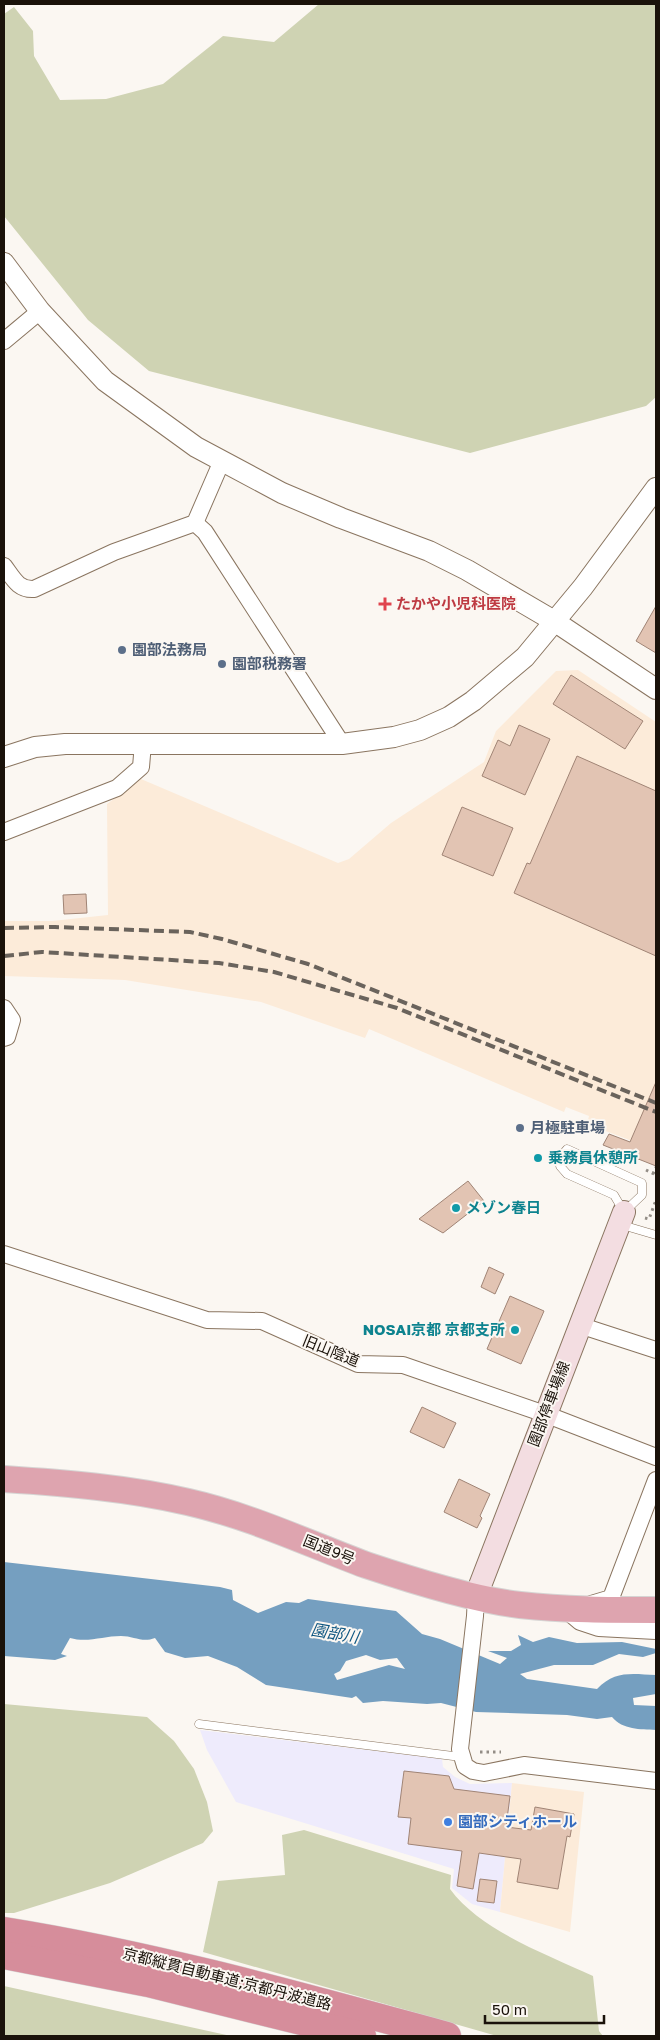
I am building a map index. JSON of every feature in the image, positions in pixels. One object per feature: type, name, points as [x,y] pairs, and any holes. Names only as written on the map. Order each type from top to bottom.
[{"type":"highway","name":"国道9号","points":[[4,1479],[68,1484],[187,1502],[279,1529],[475,1606],[518,1605],[568,1609],[656,1610]]},
{"type":"highway","name":"京都縦貫自動車道;京都丹波道路","points":[[4,1931],[82,1945],[231,1977],[447,2036]]},
{"type":"highway","name":"京都縦貫自動車道;京都丹波道路","points":[[4,1955],[148,1982],[362,2036]]},
{"type":"main road","name":"園部停車場線","points":[[475,1606],[545,1414],[622,1218]]},
{"type":"street","points":[[4,262],[40,311],[105,381],[196,448],[222,463],[282,492],[341,518],[429,551],[475,574],[554,621],[656,689]]},
{"type":"street","points":[[4,340],[40,311]]},
{"type":"street","points":[[4,566],[16,583],[25,589],[34,589],[114,552],[195,523],[222,463]]},
{"type":"street","points":[[4,757],[35,747],[65,744],[342,744],[394,738],[420,730],[449,717],[473,702],[507,675],[525,657],[583,587],[656,488]]},
{"type":"street","points":[[195,523],[205,532],[342,744]]},
{"type":"street","points":[[4,832],[116,788],[141,767],[143,743]]},
{"type":"street","points":[[4,1008],[12,1020],[7,1037],[4,1038]]},
{"type":"street","name":"旧山陰道","points":[[4,1254],[207,1320],[262,1321],[358,1364],[403,1365],[545,1414],[656,1457]]},
{"type":"street","points":[[579,1325],[656,1350]]},
{"type":"street","points":[[610,1598],[656,1480]]},
{"type":"street","points":[[568,1609],[610,1598],[656,1598]]},
{"type":"street","points":[[475,1606],[461,1740],[460,1757],[465,1766],[472,1771],[484,1773],[524,1765],[656,1781]]},
{"type":"street","points":[[568,1609],[580,1620],[599,1626],[656,1630]]},
{"type":"lane","points":[[622,1218],[642,1195],[642,1183],[567,1148],[560,1156],[560,1166],[567,1174],[614,1195],[622,1218],[656,1235]]},
{"type":"lane","points":[[199,1724],[460,1757]]},
{"type":"path","points":[[653,1174],[656,1166]]},
{"type":"shaded area","points":[[578,670],[656,722],[656,1150],[587,1124],[589,1116],[566,1107],[564,1112],[369,1029],[365,1038],[261,1002],[125,980],[4,976],[4,921],[52,921],[108,915],[107,804],[141,779],[338,863],[349,859],[391,823],[484,762],[496,731],[556,671]]},
{"type":"shaded area","points":[[200,1730],[442,1759],[443,1767],[455,1777],[470,1784],[512,1783],[500,1912],[472,1904],[452,1888],[454,1869],[236,1802],[207,1750]]},
{"type":"shaded area","points":[[512,1783],[584,1792],[570,1932],[500,1912]]},
{"type":"green space","points":[[319,4],[656,4],[656,397],[646,406],[470,453],[149,371],[88,320],[4,216],[4,14],[14,7],[33,31],[34,56],[60,100],[106,99],[163,84],[223,36],[274,42]]},
{"type":"green space","points":[[4,1704],[147,1717],[174,1741],[194,1769],[207,1802],[213,1831],[203,1843],[110,1883],[14,1913],[4,1913]]},
{"type":"green space","points":[[304,1830],[451,1875],[450,1889],[463,1904],[479,1917],[496,1929],[535,1950],[593,1976],[599,2031],[603,2036],[497,2036],[203,1952],[218,1881],[285,1875],[282,1835]]},
{"type":"green space","points":[[4,1986],[231,2036],[4,2036]]},
{"type":"water","name":"園部川","points":[[4,1562],[220,1587],[232,1590],[233,1600],[258,1613],[286,1602],[299,1603],[308,1599],[396,1611],[422,1634],[440,1639],[500,1664],[507,1658],[488,1651],[511,1651],[521,1645],[518,1635],[533,1642],[549,1637],[577,1643],[622,1642],[656,1649],[656,1653],[643,1657],[619,1654],[593,1665],[554,1665],[520,1674],[527,1679],[597,1689],[610,1679],[624,1674],[656,1675],[656,1694],[633,1698],[634,1705],[656,1706],[656,1730],[627,1727],[612,1717],[597,1719],[567,1715],[476,1712],[441,1703],[383,1701],[363,1703],[356,1696],[352,1698],[266,1685],[237,1667],[208,1656],[185,1658],[165,1652],[155,1638],[142,1640],[114,1636],[89,1640],[70,1638],[61,1654],[67,1656],[55,1660],[4,1656]],"holes":[[[366,1655],[380,1660],[397,1658],[405,1669],[389,1665],[337,1680],[334,1674],[340,1671],[346,1661]]]},
{"type":"building","points":[[656,606],[656,653],[636,641]]},
{"type":"building","points":[[571,675],[643,721],[625,749],[553,704]]},
{"type":"building","points":[[519,725],[550,739],[525,795],[482,776],[498,740],[510,746]]},
{"type":"building","points":[[577,756],[656,791],[656,956],[514,893],[527,863],[530,864]]},
{"type":"building","points":[[462,807],[513,828],[493,876],[442,855]]},
{"type":"building","points":[[86,894],[87,913],[64,914],[63,895]]},
{"type":"building","points":[[656,1082],[656,1166],[603,1145],[609,1134],[630,1142]]},
{"type":"building","name":"メゾン春日","points":[[468,1181],[484,1201],[443,1233],[419,1219]]},
{"type":"building","points":[[489,1267],[504,1274],[495,1294],[481,1287]]},
{"type":"building","name":"NOSAI京都 京都支所","points":[[510,1296],[544,1311],[521,1364],[487,1349]]},
{"type":"building","points":[[422,1407],[456,1423],[444,1448],[410,1432]]},
{"type":"building","points":[[459,1479],[490,1494],[477,1528],[444,1512]]},
{"type":"building","points":[[404,1771],[449,1776],[454,1789],[510,1796],[506,1827],[531,1830],[535,1807],[574,1814],[570,1837],[567,1836],[558,1889],[517,1882],[521,1859],[479,1853],[473,1889],[457,1886],[462,1851],[408,1844],[411,1818],[398,1817]]},
{"type":"building","points":[[480,1879],[497,1881],[494,1903],[477,1901]]},
{"type":"railway","points":[[4,928],[55,927],[190,932],[222,939],[308,964],[656,1103]]},
{"type":"railway","points":[[4,956],[42,952],[219,963],[274,972],[397,1008],[656,1112]]},
{"type":"place","name":"たかや小児科医院","points":[[385,604]]},
{"type":"place","name":"園部法務局","points":[[122,650]]},
{"type":"place","name":"園部税務署","points":[[222,664]]},
{"type":"place","name":"月極駐車場","points":[[520,1128]]},
{"type":"place","name":"乗務員休憩所","points":[[538,1158]]},
{"type":"place","name":"メゾン春日","points":[[456,1208]]},
{"type":"place","name":"NOSAI京都 京都支所","points":[[515,1330]]},
{"type":"place","name":"園部シティホール","points":[[448,1822]]}]
